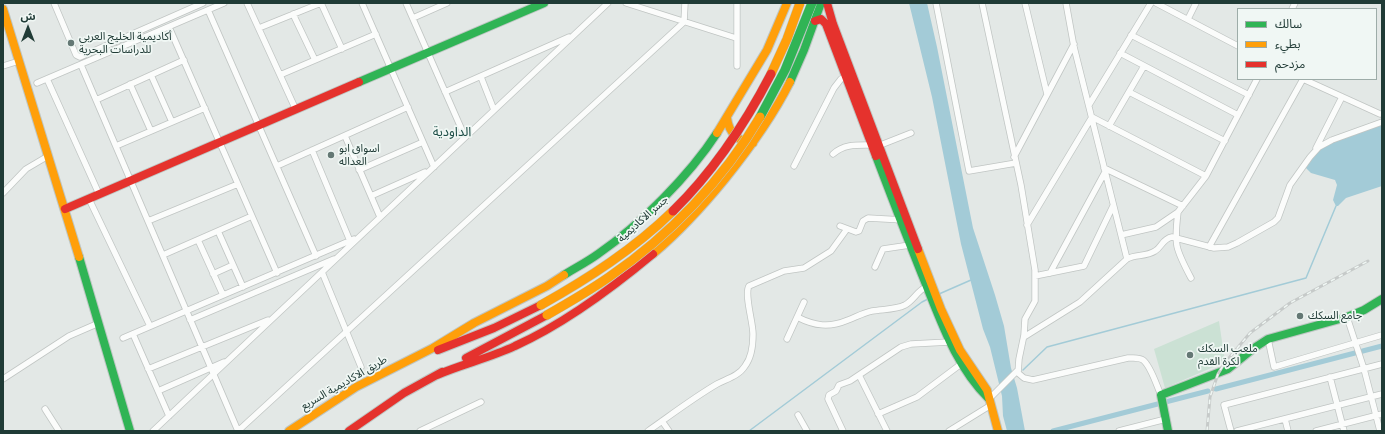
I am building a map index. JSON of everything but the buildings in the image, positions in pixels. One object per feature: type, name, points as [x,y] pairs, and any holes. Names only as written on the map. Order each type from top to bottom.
[{"type":"main road","points":[[65,209],[544,3]]},
{"type":"main road","points":[[413,358],[433,348],[474,323],[547,286],[598,254],[630,229],[653,208],[688,171],[710,144],[728,118],[767,50],[787,3]]},
{"type":"main road","name":"جسر الاكاديمية","points":[[413,358],[457,343],[494,328],[541,305],[591,276],[628,249],[668,215],[699,183],[737,134],[758,100],[774,69],[800,3]]},
{"type":"main road","points":[[349,431],[404,393],[547,315],[600,283],[638,255],[674,224],[703,194],[750,134],[767,106],[786,68],[801,34],[812,3]]},
{"type":"main road","points":[[437,375],[455,366],[502,351],[523,342],[567,316],[612,286],[655,252],[677,232],[717,190],[767,124],[777,107],[799,61],[821,3]]},
{"type":"main road","points":[[827,3],[849,74],[904,220],[955,339],[966,359],[987,390],[998,431]]},
{"type":"main road","points":[[3,9],[65,209],[130,431]]},
{"type":"main road","points":[[815,21],[821,19],[826,24],[849,74]]},
{"type":"main road","points":[[728,118],[729,129],[734,137],[743,142],[753,143]]},
{"type":"main road","points":[[653,208],[677,232]]},
{"type":"main road","points":[[904,220],[910,245],[949,342],[961,364],[990,402]]},
{"type":"main road","points":[[1168,431],[1162,398],[1228,369],[1268,339],[1347,317],[1364,310],[1382,299]]},
{"type":"main road","name":"طريق الاكاديمية السريع","points":[[289,431],[340,397],[413,358]]},
{"type":"street","points":[[54,3],[76,55],[80,57],[203,3]]},
{"type":"street","points":[[37,83],[224,3]]},
{"type":"street","points":[[247,3],[296,110]]},
{"type":"street","points":[[259,28],[321,3],[342,49]]},
{"type":"street","points":[[362,3],[423,142],[432,168]]},
{"type":"street","points":[[406,3],[465,138]]},
{"type":"street","points":[[413,18],[447,3]]},
{"type":"street","points":[[153,431],[608,3]]},
{"type":"street","points":[[626,3],[736,38]]},
{"type":"street","points":[[81,65],[238,431],[684,22],[685,3]]},
{"type":"street","points":[[737,3],[737,66]]},
{"type":"street","points":[[936,3],[969,171],[1016,164]]},
{"type":"street","points":[[949,431],[990,402],[998,390],[1017,371],[1024,338],[1025,319],[1035,301],[1035,276],[1027,225],[1016,164],[982,3]]},
{"type":"street","points":[[1025,3],[1047,94]]},
{"type":"street","points":[[1066,3],[1074,44],[1127,260]]},
{"type":"street","points":[[1089,105],[1151,3]]},
{"type":"street","points":[[1156,3],[1237,45]]},
{"type":"street","points":[[1188,19],[1196,3]]},
{"type":"street","points":[[208,10],[316,256]]},
{"type":"street","points":[[293,14],[314,60]]},
{"type":"street","points":[[169,26],[277,272]]},
{"type":"street","points":[[280,75],[376,34]]},
{"type":"street","points":[[445,92],[574,35]]},
{"type":"street","points":[[1131,35],[1249,95]]},
{"type":"street","points":[[1014,157],[1074,44]]},
{"type":"street","points":[[1120,53],[1238,115]]},
{"type":"street","points":[[96,100],[184,60]]},
{"type":"street","points":[[3,66],[19,61]]},
{"type":"street","points":[[1109,126],[1144,66]]},
{"type":"street","points":[[794,166],[834,88],[841,79],[849,74]]},
{"type":"street","points":[[151,75],[172,122]]},
{"type":"street","points":[[480,77],[494,110]]},
{"type":"street","points":[[47,79],[99,194]]},
{"type":"street","points":[[1121,235],[1156,227],[1178,212],[1206,176],[1256,80]]},
{"type":"street","points":[[1210,247],[1302,80]]},
{"type":"street","points":[[1305,80],[1381,113],[1375,124]]},
{"type":"street","points":[[130,84],[151,131]]},
{"type":"street","points":[[1129,92],[1225,141]]},
{"type":"street","points":[[1024,338],[1080,302],[1127,260],[1135,255],[1151,253],[1158,249],[1167,238],[1175,238],[1210,247],[1223,248],[1233,245],[1276,220],[1281,212],[1290,185],[1314,152],[1342,97]]},
{"type":"street","points":[[277,166],[408,107]]},
{"type":"street","points":[[116,146],[205,108]]},
{"type":"street","points":[[1027,225],[1092,117]]},
{"type":"street","points":[[1092,117],[1206,176]]},
{"type":"street","points":[[1314,152],[1325,143],[1382,122]]},
{"type":"street","points":[[833,154],[847,146],[875,145],[911,133]]},
{"type":"street","points":[[345,136],[380,217]]},
{"type":"street","points":[[359,170],[423,142]]},
{"type":"street","points":[[312,150],[350,241]]},
{"type":"street","points":[[3,193],[26,170],[48,156]]},
{"type":"street","points":[[371,196],[432,168]]},
{"type":"street","points":[[1105,170],[1183,206]]},
{"type":"street","points":[[1050,273],[1105,170]]},
{"type":"street","points":[[148,221],[238,184]]},
{"type":"street","points":[[89,199],[150,326]]},
{"type":"street","points":[[1035,276],[1084,266],[1114,206]]},
{"type":"street","points":[[1178,212],[1175,238],[1179,256],[1191,278]]},
{"type":"street","points":[[163,255],[252,216]]},
{"type":"street","points":[[840,226],[858,232],[864,220],[868,218],[904,220]]},
{"type":"street","points":[[648,431],[717,384],[733,376],[745,367],[752,353],[753,338],[752,318],[747,292],[749,286],[784,271],[804,268],[831,251],[847,229]]},
{"type":"street","points":[[218,231],[243,287]]},
{"type":"street","points":[[123,338],[358,238]]},
{"type":"street","points":[[198,240],[223,295]]},
{"type":"street","points":[[875,267],[883,250],[910,245]]},
{"type":"street","points":[[190,320],[338,257]]},
{"type":"street","points":[[213,274],[233,264]]},
{"type":"street","points":[[322,272],[361,367]]},
{"type":"street","points":[[797,317],[816,325],[839,323],[868,312],[901,307],[907,304],[918,292],[926,287]]},
{"type":"street","points":[[787,339],[804,302]]},
{"type":"street","points":[[1364,310],[1382,305]]},
{"type":"street","points":[[1347,317],[1371,397],[1379,415],[1380,431]]},
{"type":"street","points":[[148,369],[273,318]]},
{"type":"street","points":[[3,379],[69,336],[99,323]]},
{"type":"street","points":[[132,334],[169,416]]},
{"type":"street","points":[[1268,339],[1274,367],[1356,345],[1382,335]]},
{"type":"street","points":[[843,431],[827,398],[839,385],[848,382],[896,350],[906,346],[949,342]]},
{"type":"street","points":[[1017,371],[1020,376],[1033,380],[1128,358],[1137,358],[1143,360],[1147,365],[1162,398]]},
{"type":"street","points":[[158,391],[228,361]]},
{"type":"street","points":[[878,414],[917,397],[961,364]]},
{"type":"street","points":[[1231,431],[1224,405],[1363,367],[1382,364]]},
{"type":"street","points":[[859,375],[887,431]]},
{"type":"street","points":[[1330,377],[1344,431]]},
{"type":"street","points":[[1237,431],[1253,429],[1285,419],[1382,394]]},
{"type":"street","points":[[420,431],[481,402]]},
{"type":"street","points":[[45,409],[59,431]]},
{"type":"street","points":[[798,415],[807,431]]},
{"type":"street","points":[[1316,431],[1379,415]]},
{"type":"street","points":[[1119,431],[1165,416]]},
{"type":"street","points":[[1285,419],[1288,431]]},
{"type":"street","points":[[662,421],[669,431]]},
{"type":"green space","name":"ملعب السكك لكرة القدم","points":[[1219,321],[1225,362],[1165,388],[1154,349]]},
{"type":"water","points":[[909,3],[927,3],[973,228],[1004,326],[1011,368],[1017,388],[1025,431],[1007,431],[1003,416],[1002,396],[990,347],[983,329],[961,244],[932,97]]},
{"type":"water","points":[[1382,124],[1382,186],[1346,198],[1338,206],[1336,206],[1333,200],[1337,185],[1335,180],[1311,173],[1305,167],[1320,148],[1367,128]]},
{"type":"waterway","points":[[1023,370],[1047,347],[1306,278],[1336,206]]},
{"type":"waterway","points":[[939,294],[971,280]]},
{"type":"waterway","points":[[749,431],[928,299]]},
{"type":"waterway","points":[[1216,389],[1382,346]]},
{"type":"waterway","points":[[1053,431],[1208,391]]},
{"type":"railway","points":[[1207,431],[1210,397],[1218,374],[1224,364],[1250,333],[1290,303],[1368,261]]},
{"type":"traffic: fast","points":[[359,82],[544,3]]},
{"type":"traffic: fast","points":[[760,117],[785,70],[812,3]]},
{"type":"traffic: fast","points":[[790,82],[804,50],[821,3]]},
{"type":"traffic: fast","points":[[564,275],[590,260],[647,214],[678,183],[717,133]]},
{"type":"traffic: fast","points":[[876,156],[951,344],[967,373],[989,399]]},
{"type":"traffic: fast","points":[[79,257],[130,431]]},
{"type":"traffic: fast","points":[[1168,431],[1161,395],[1228,369],[1268,339],[1347,317],[1364,310],[1382,299]]},
{"type":"traffic: slow","points":[[717,133],[767,50],[787,3]]},
{"type":"traffic: slow","points":[[771,74],[787,39],[800,3]]},
{"type":"traffic: slow","points":[[3,9],[79,257]]},
{"type":"traffic: slow","points":[[653,254],[672,237],[725,179],[760,132],[776,108],[790,82]]},
{"type":"traffic: slow","points":[[547,315],[609,277],[653,244],[712,184],[729,163],[760,117]]},
{"type":"traffic: slow","points":[[727,118],[730,128],[735,136],[743,141],[753,143]]},
{"type":"traffic: slow","points":[[541,305],[627,250],[673,211]]},
{"type":"traffic: slow","points":[[918,249],[941,309],[960,350],[987,390],[998,431]]},
{"type":"traffic: slow","points":[[289,431],[356,387],[433,348],[474,323],[547,286],[564,275]]},
{"type":"traffic: jam","points":[[827,3],[833,24],[918,249]]},
{"type":"traffic: jam","points":[[815,21],[821,19],[826,24],[876,156]]},
{"type":"traffic: jam","points":[[673,211],[702,180],[728,146],[771,74]]},
{"type":"traffic: jam","points":[[65,209],[359,82]]},
{"type":"traffic: jam","points":[[437,375],[486,358],[533,337],[551,327],[604,293],[653,254]]},
{"type":"traffic: jam","points":[[438,350],[494,328],[541,305]]},
{"type":"traffic: jam","points":[[466,358],[547,315]]},
{"type":"traffic: jam","points":[[349,431],[404,393],[442,372]]},
{"type":"place","name":"أكاديمية الخليج العربي للدراسات البحرية","points":[[71,43]]},
{"type":"place","name":"اسواق ابو العداله","points":[[331,155]]},
{"type":"place","name":"جامع السكك","points":[[1300,316]]},
{"type":"place","name":"ملعب السكك لكرة القدم","points":[[1190,355]]},
{"type":"district","name":"الداودية","points":[[452,132]]}]
